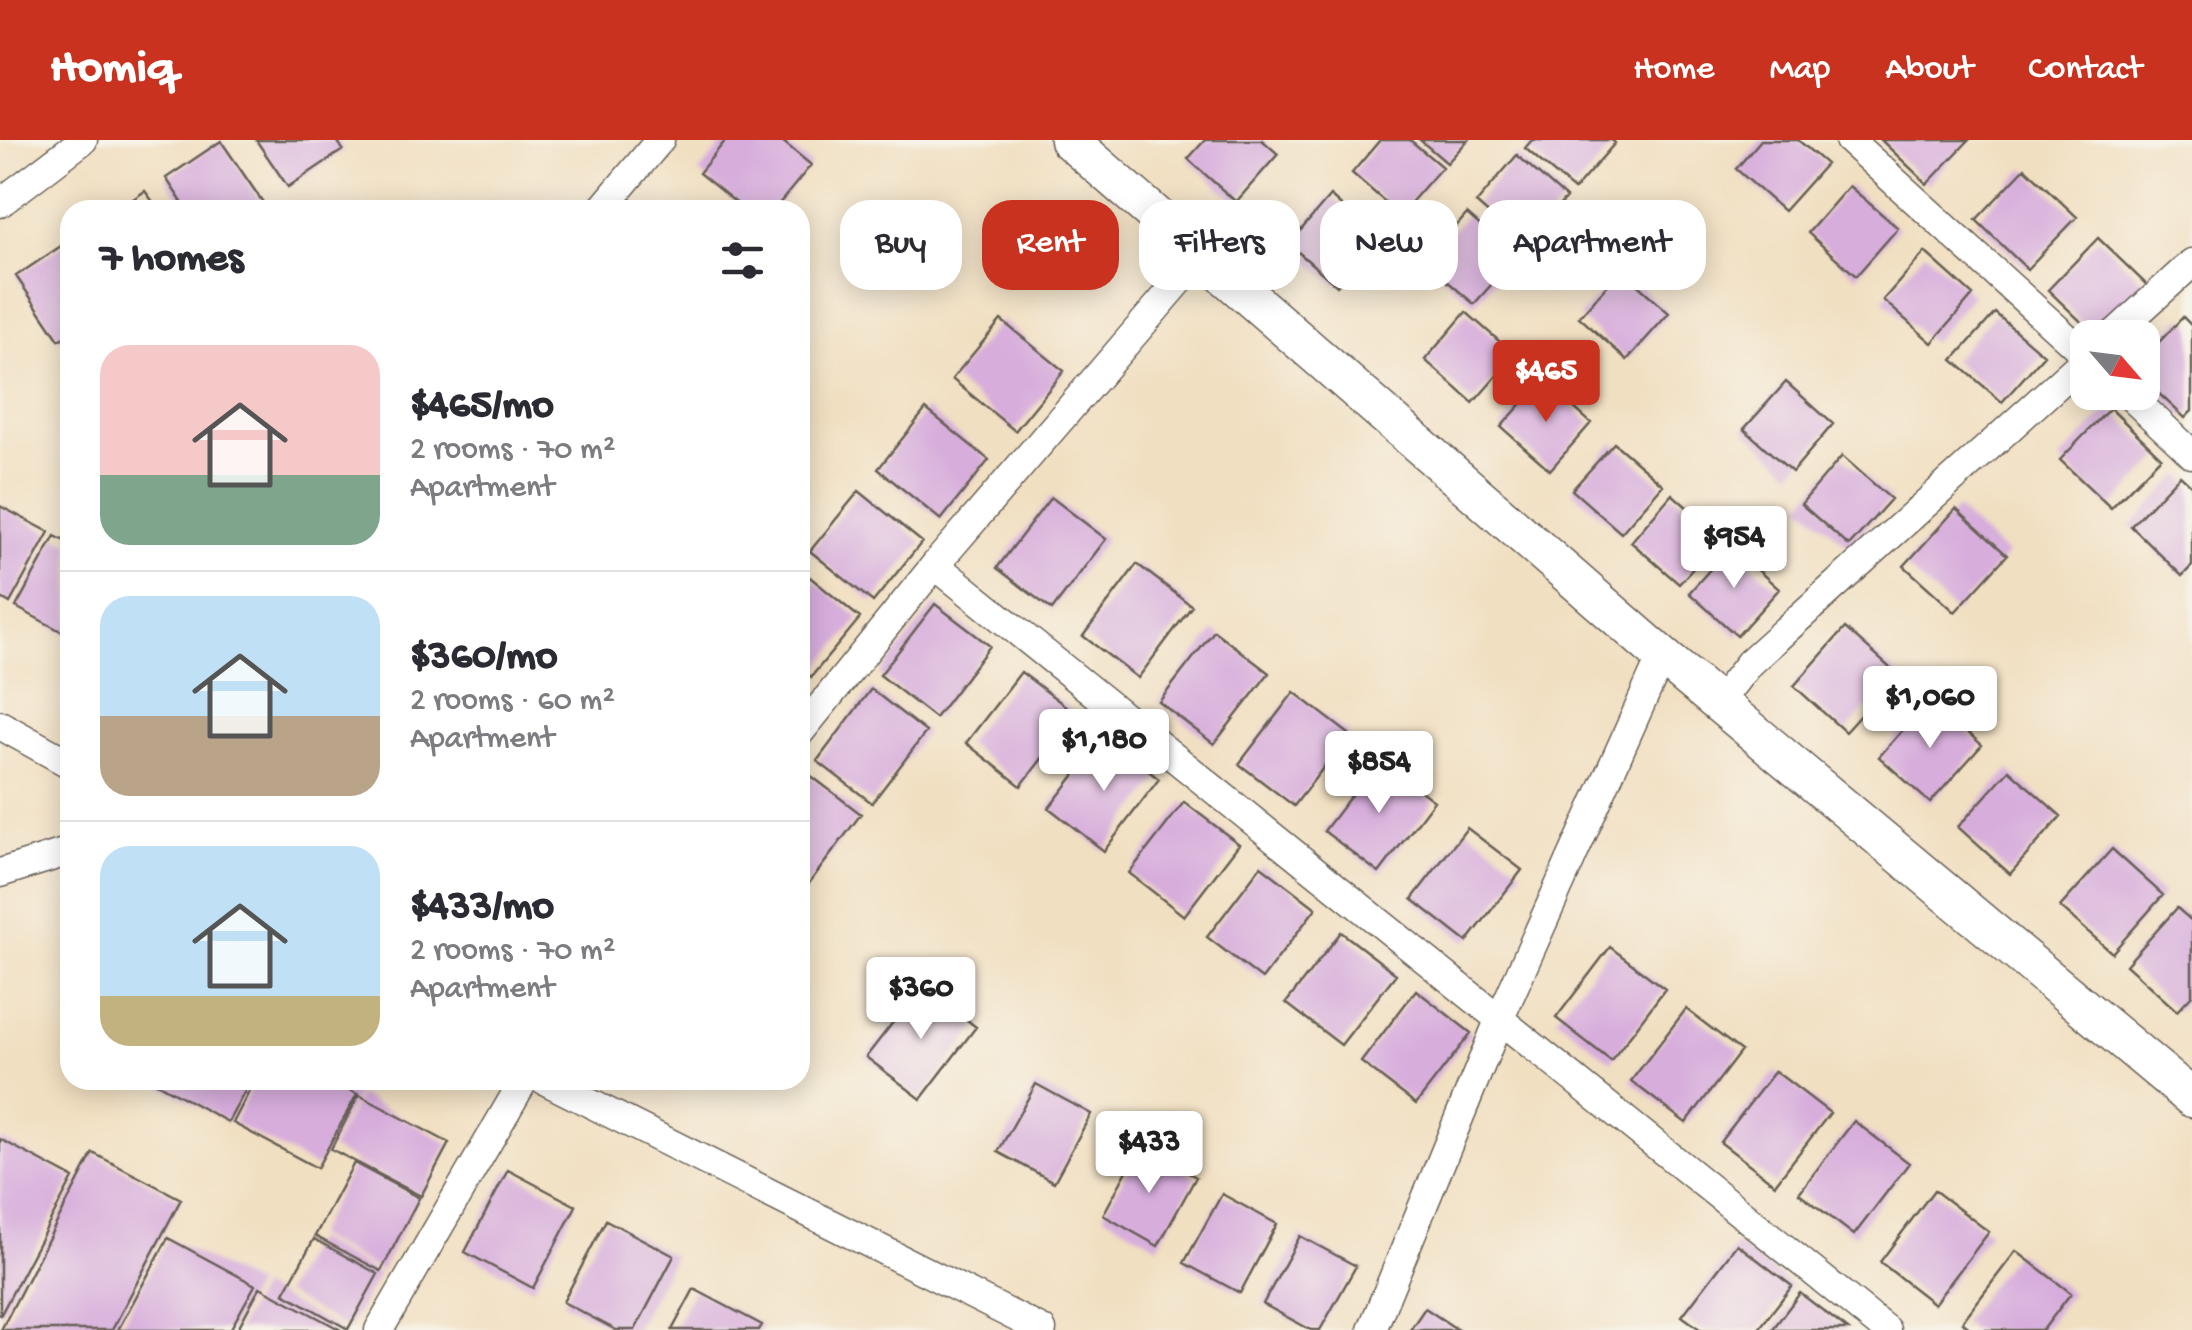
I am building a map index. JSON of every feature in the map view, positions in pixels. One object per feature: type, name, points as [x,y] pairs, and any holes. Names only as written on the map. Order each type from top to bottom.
[{"type":"main road","points":[[1069,140],[1139,202]]},
{"type":"main road","points":[[1240,290],[1662,656],[2192,1098]]},
{"type":"street","points":[[0,203],[84,140]]},
{"type":"street","points":[[609,200],[660,140]]},
{"type":"street","points":[[1849,140],[2070,341]]},
{"type":"street","points":[[2130,320],[2192,263]]},
{"type":"street","points":[[810,720],[935,565],[1172,290]]},
{"type":"street","points":[[1718,703],[1750,663],[2070,373]]},
{"type":"street","points":[[2145,410],[2192,454]]},
{"type":"street","points":[[935,565],[1886,1330]]},
{"type":"street","points":[[1372,1330],[1500,1018],[1662,656]]},
{"type":"street","points":[[0,725],[60,758]]},
{"type":"street","points":[[0,873],[60,855]]},
{"type":"street","points":[[379,1330],[518,1090]]},
{"type":"street","points":[[564,1090],[1042,1330]]},
{"type":"building","points":[[256,140],[337,140],[343,150],[288,187]]},
{"type":"building","points":[[726,140],[781,140],[811,165],[782,200],[733,200],[699,173]]},
{"type":"building","points":[[1205,140],[1262,140],[1278,154],[1238,200],[1188,159]]},
{"type":"building","points":[[1380,140],[1410,140],[1442,167],[1413,200],[1383,200],[1352,173]]},
{"type":"building","points":[[1420,140],[1468,140],[1447,163]]},
{"type":"building","points":[[1532,140],[1615,143],[1574,190],[1525,148]]},
{"type":"building","points":[[1761,140],[1798,140],[1826,164],[1784,211],[1736,169]]},
{"type":"building","points":[[1881,140],[1969,140],[1927,184]]},
{"type":"building","points":[[221,141],[261,200],[180,200],[166,178]]},
{"type":"building","points":[[1517,155],[1566,198],[1564,200],[1479,200]]},
{"type":"building","points":[[2025,168],[2077,217],[2027,269],[1976,220]]},
{"type":"building","points":[[1849,186],[1898,228],[1856,276],[1808,233]]},
{"type":"building","points":[[145,191],[152,200],[132,200]]},
{"type":"building","points":[[1320,208],[1320,271],[1300,254],[1300,231]]},
{"type":"building","points":[[1467,214],[1478,224],[1478,290],[1487,290],[1474,304],[1458,290],[1458,224]]},
{"type":"building","points":[[2098,238],[2149,287],[2116,320],[2079,320],[2048,290]]},
{"type":"building","points":[[60,247],[60,339],[59,340],[16,276]]},
{"type":"building","points":[[1925,252],[1973,295],[1932,343],[1883,300]]},
{"type":"building","points":[[1603,290],[1643,290],[1669,313],[1627,360],[1579,317]]},
{"type":"building","points":[[1466,312],[1515,355],[1473,403],[1425,360]]},
{"type":"building","points":[[1995,313],[2044,355],[2002,402],[1953,360]]},
{"type":"building","points":[[2183,317],[2192,326],[2192,411],[2185,418],[2160,395],[2160,341]]},
{"type":"building","points":[[1001,320],[1064,371],[1015,431],[952,379]]},
{"type":"building","points":[[1543,380],[1591,423],[1550,470],[1501,427]]},
{"type":"building","points":[[1786,382],[1833,424],[1792,472],[1744,429]]},
{"type":"building","points":[[926,409],[989,460],[941,520],[878,469]]},
{"type":"building","points":[[2108,410],[2161,457],[2111,508],[2060,460]]},
{"type":"building","points":[[1614,443],[1663,485],[1621,533],[1572,490]]},
{"type":"building","points":[[1842,456],[1891,499],[1849,546],[1801,504]]},
{"type":"building","points":[[2180,475],[2192,486],[2192,566],[2182,576],[2131,526]]},
{"type":"building","points":[[859,491],[922,542],[873,602],[810,551]]},
{"type":"building","points":[[1672,494],[1721,537],[1679,584],[1631,542]]},
{"type":"building","points":[[1051,497],[1106,539],[1052,610],[997,568]]},
{"type":"building","points":[[0,506],[49,532],[10,603],[0,597]]},
{"type":"building","points":[[1956,509],[2007,555],[1955,612],[1904,566]]},
{"type":"building","points":[[55,536],[60,539],[60,631],[16,607]]},
{"type":"building","points":[[1731,546],[1779,589],[1737,636],[1689,593]]},
{"type":"building","points":[[1137,564],[1192,606],[1138,678],[1083,636]]},
{"type":"building","points":[[810,577],[860,618],[810,676]]},
{"type":"building","points":[[935,604],[990,646],[935,718],[880,675]]},
{"type":"building","points":[[1845,628],[1897,674],[1845,732],[1794,686]]},
{"type":"building","points":[[1214,631],[1269,673],[1214,744],[1159,702]]},
{"type":"building","points":[[1021,672],[1076,714],[1021,786],[966,743]]},
{"type":"building","points":[[871,689],[926,732],[872,803],[817,761]]},
{"type":"building","points":[[1294,692],[1349,734],[1294,806],[1239,764]]},
{"type":"building","points":[[1930,699],[1982,745],[1930,803],[1879,757]]},
{"type":"building","points":[[1104,737],[1159,779],[1104,851],[1049,808]]},
{"type":"building","points":[[1379,759],[1434,801],[1379,873],[1324,831]]},
{"type":"building","points":[[2009,770],[2061,816],[2010,874],[1958,827]]},
{"type":"building","points":[[810,775],[861,814],[810,882]]},
{"type":"building","points":[[1184,802],[1239,844],[1184,916],[1129,873]]},
{"type":"building","points":[[1467,828],[1522,870],[1467,942],[1412,899]]},
{"type":"building","points":[[2112,849],[2163,895],[2112,953],[2060,907]]},
{"type":"building","points":[[1261,866],[1316,908],[1262,979],[1207,937]]},
{"type":"building","points":[[2177,908],[2192,921],[2192,995],[2177,1011],[2126,965]]},
{"type":"building","points":[[1341,932],[1396,974],[1341,1045],[1286,1003]]},
{"type":"building","points":[[1610,947],[1665,989],[1611,1061],[1556,1018]]},
{"type":"building","points":[[922,985],[976,1027],[921,1099],[866,1057]]},
{"type":"building","points":[[1416,990],[1471,1033],[1416,1104],[1361,1062]]},
{"type":"building","points":[[1686,1009],[1741,1051],[1686,1123],[1631,1081]]},
{"type":"building","points":[[1775,1071],[1830,1113],[1775,1184],[1720,1142]]},
{"type":"building","points":[[1036,1084],[1091,1114],[1054,1182],[998,1152]]},
{"type":"building","points":[[169,1090],[246,1090],[228,1122]]},
{"type":"building","points":[[250,1090],[349,1090],[357,1094],[317,1168],[233,1123]]},
{"type":"building","points":[[359,1095],[449,1143],[421,1196],[331,1149]]},
{"type":"building","points":[[1854,1121],[1909,1163],[1854,1235],[1799,1193]]},
{"type":"building","points":[[0,1139],[73,1178],[0,1316]]},
{"type":"building","points":[[1140,1147],[1196,1177],[1158,1246],[1103,1215]]},
{"type":"building","points":[[93,1153],[181,1199],[112,1330],[1,1330]]},
{"type":"building","points":[[354,1163],[419,1198],[381,1271],[315,1236]]},
{"type":"building","points":[[508,1170],[576,1206],[533,1288],[465,1252]]},
{"type":"building","points":[[1934,1190],[1989,1232],[1934,1304],[1880,1262]]},
{"type":"building","points":[[1222,1194],[1277,1224],[1240,1293],[1184,1263]]},
{"type":"building","points":[[606,1220],[674,1256],[635,1330],[616,1330],[563,1302]]},
{"type":"building","points":[[1300,1236],[1356,1266],[1320,1330],[1311,1330],[1263,1304]]},
{"type":"building","points":[[168,1238],[255,1285],[230,1330],[118,1330]]},
{"type":"building","points":[[314,1239],[378,1274],[348,1329],[284,1293]]},
{"type":"building","points":[[1737,1244],[1792,1286],[1758,1330],[1701,1330],[1682,1316]]},
{"type":"building","points":[[2016,1251],[2071,1293],[2043,1330],[1972,1330],[1962,1322]]},
{"type":"building","points":[[260,1287],[341,1330],[237,1330]]},
{"type":"building","points":[[694,1289],[762,1325],[759,1330],[672,1330]]},
{"type":"building","points":[[1800,1293],[1848,1330],[1772,1330]]},
{"type":"building","points":[[1425,1308],[1458,1330],[1410,1330]]}]
